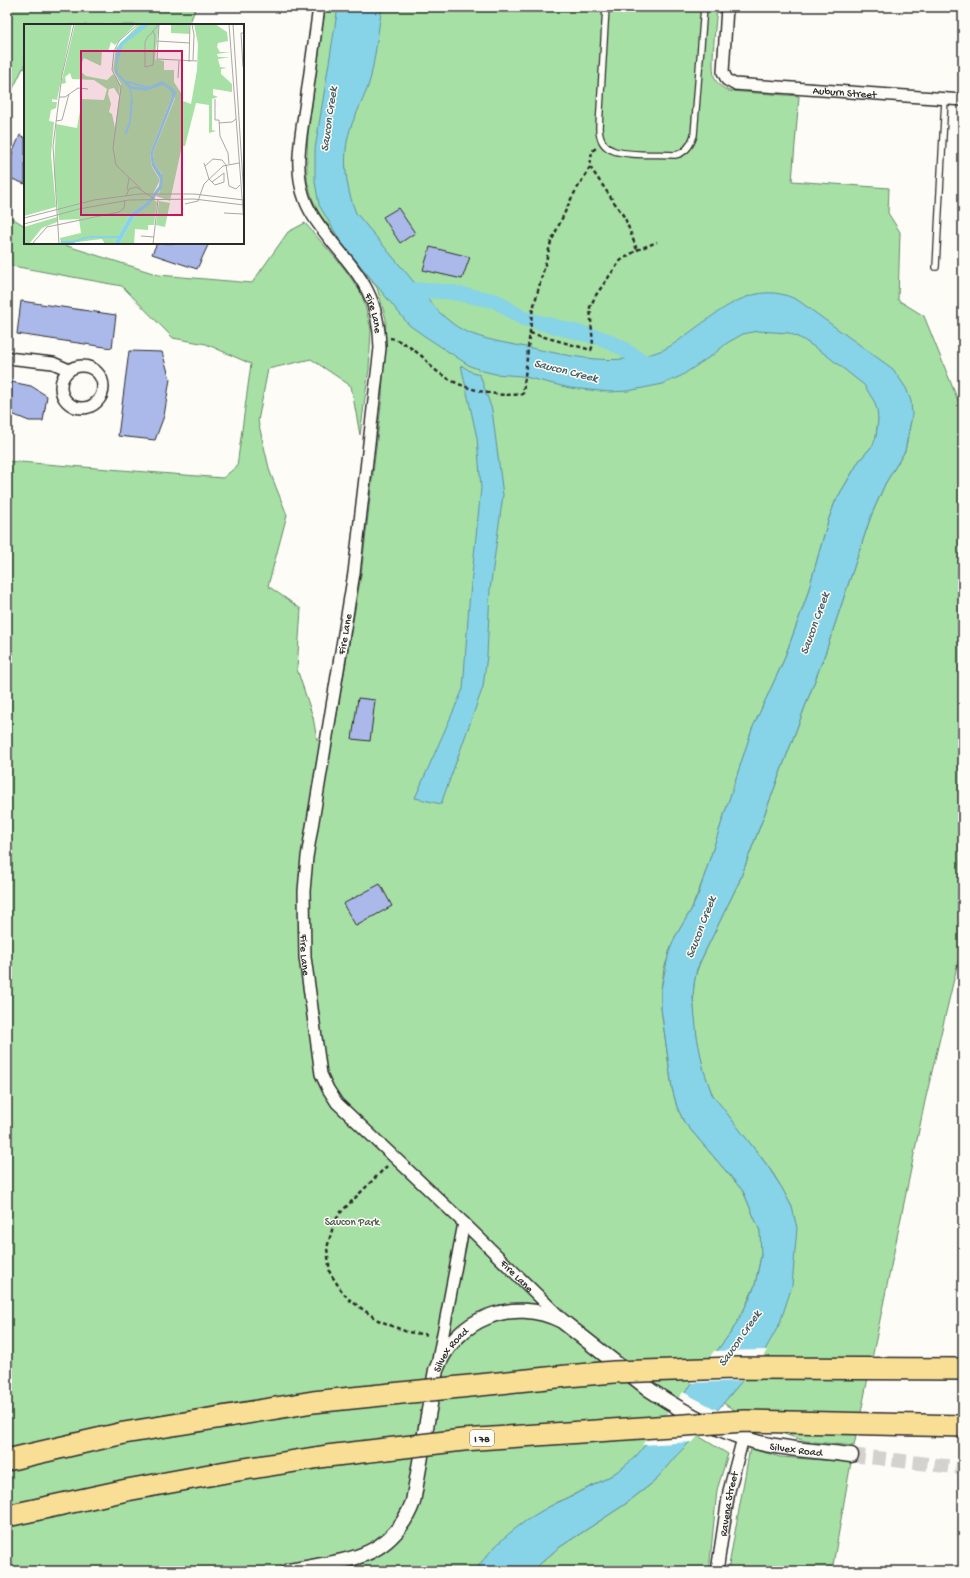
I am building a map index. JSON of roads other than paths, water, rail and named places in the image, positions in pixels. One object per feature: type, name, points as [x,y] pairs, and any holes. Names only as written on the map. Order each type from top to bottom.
[{"type":"highway","points":[[7,1460],[124,1433],[312,1402],[567,1376],[614,1372],[733,1368],[963,1369]]},
{"type":"highway","name":"I 78","points":[[7,1516],[127,1490],[226,1472],[327,1456],[463,1440],[744,1421],[963,1426]]},
{"type":"street","name":"Fire Lane","points":[[319,7],[300,148],[300,182],[304,198],[320,226],[351,265],[369,292],[378,322],[380,337],[378,374],[354,573],[307,857],[304,891],[307,973],[321,1074],[337,1103],[571,1327]]},
{"type":"street","name":"Auburn Street","points":[[727,7],[723,72],[727,80],[734,84],[963,100]]},
{"type":"street","points":[[7,358],[53,363],[69,370]]},
{"type":"street","points":[[436,1370],[464,1223]]},
{"type":"street","name":"Silvex Road","points":[[288,1571],[349,1559],[366,1554],[383,1545],[401,1526],[408,1516],[413,1502],[436,1370],[451,1343],[471,1325],[491,1315],[510,1312],[541,1313],[552,1316],[571,1327],[607,1357],[663,1399],[712,1425],[743,1438],[790,1449],[851,1455]]},
{"type":"street","name":"Ravena Street","points":[[717,1571],[729,1491],[743,1438]]},
{"type":"lane","points":[[606,7],[599,127],[600,137],[611,150],[625,153],[675,155],[682,153],[689,147],[693,139],[704,7]]},
{"type":"lane","points":[[936,267],[946,99]]},
{"type":"water","name":"Saucon Creek","points":[[338,7],[382,7],[371,76],[365,95],[352,124],[346,146],[347,180],[352,203],[356,213],[440,313],[455,325],[472,334],[503,343],[576,357],[610,360],[627,359],[643,356],[667,348],[725,307],[739,300],[753,295],[768,293],[783,295],[799,301],[893,369],[906,388],[911,401],[912,415],[905,451],[885,484],[871,516],[826,651],[739,882],[697,969],[694,984],[693,998],[697,1037],[704,1071],[712,1094],[767,1165],[792,1207],[797,1228],[792,1286],[780,1323],[759,1361],[693,1439],[675,1457],[655,1481],[624,1505],[557,1549],[532,1571],[475,1571],[503,1539],[526,1521],[550,1506],[593,1486],[612,1475],[638,1454],[732,1331],[750,1298],[755,1285],[761,1256],[760,1231],[743,1191],[684,1122],[677,1107],[672,1088],[661,1008],[661,989],[669,952],[675,937],[698,895],[752,729],[783,662],[806,599],[828,521],[835,502],[859,461],[873,445],[876,437],[878,420],[877,410],[874,401],[864,385],[825,354],[802,339],[789,333],[757,331],[743,334],[727,343],[714,354],[681,376],[663,384],[628,391],[610,392],[570,388],[521,376],[495,374],[483,371],[470,366],[409,325],[341,242],[319,205],[315,182],[315,149]]},
{"type":"water","points":[[461,365],[473,373],[480,375],[492,410],[503,495],[490,590],[487,656],[483,687],[441,804],[415,798],[463,689],[469,604],[481,488],[477,438]]},
{"type":"waterway","points":[[401,289],[450,292],[496,301],[522,318],[604,339],[644,362],[654,362]]},
{"type":"tunnel","points":[[851,1455],[963,1468]]},
{"type":"park label","name":"Saucon Park","points":[[352,1221]]}]
